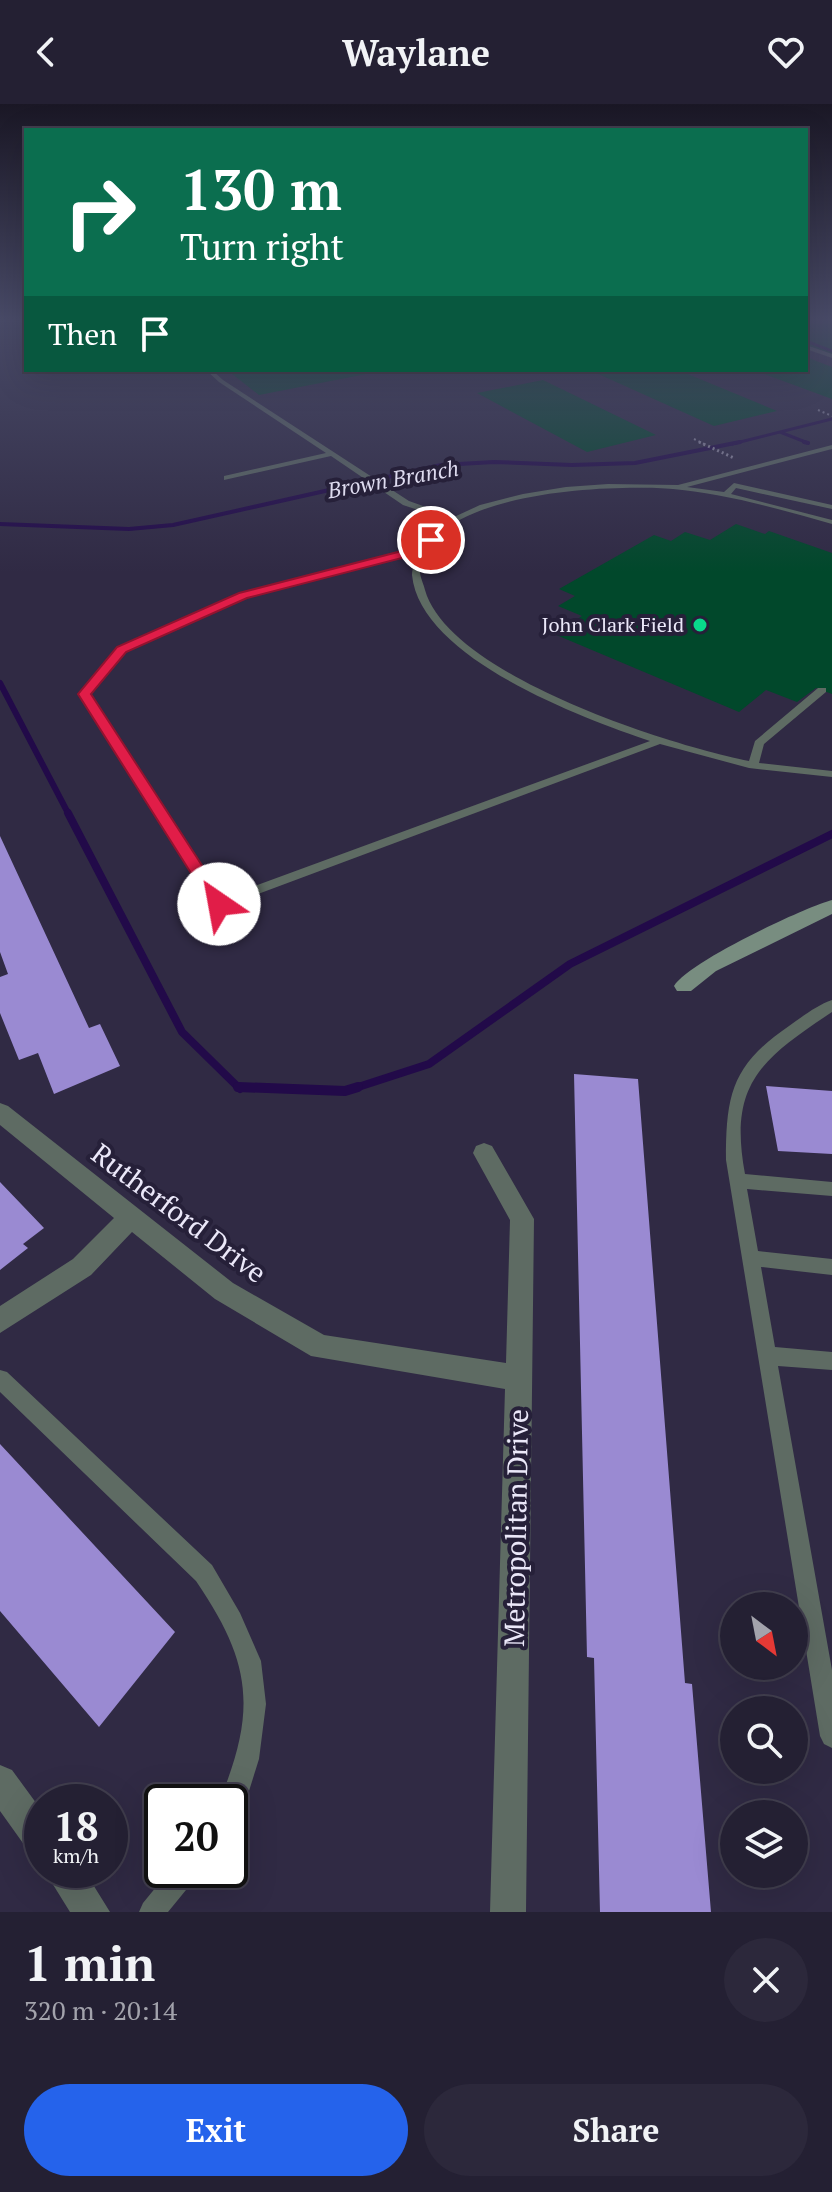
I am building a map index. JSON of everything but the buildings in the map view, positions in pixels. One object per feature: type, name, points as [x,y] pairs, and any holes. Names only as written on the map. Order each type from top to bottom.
[{"type":"street","points":[[684,986],[709,966],[832,906]]},
{"type":"street","name":"Rutherford Drive","points":[[0,1112],[224,1291],[320,1347],[519,1378]]},
{"type":"street","name":"Metropolitan Drive","points":[[484,1153],[522,1219],[508,1912]]},
{"type":"street","points":[[0,1321],[82,1267],[131,1217]]},
{"type":"street","points":[[0,1782],[24,1816]]},
{"type":"street","points":[[75,1888],[92,1912]]},
{"type":"lane","points":[[255,403],[406,503],[454,520]]},
{"type":"lane","points":[[675,487],[832,447]]},
{"type":"lane","points":[[227,478],[332,454]]},
{"type":"lane","points":[[712,478],[832,507]]},
{"type":"lane","points":[[832,522],[675,487],[598,485],[560,489],[502,501],[454,520],[425,548],[416,572],[420,595],[430,612],[456,640],[487,663],[542,693],[659,741],[753,765],[832,774]]},
{"type":"lane","points":[[725,496],[734,485]]},
{"type":"lane","points":[[425,548],[243,596],[122,650],[85,694],[219,904],[659,741]]},
{"type":"lane","points":[[753,765],[759,743],[822,690]]},
{"type":"lane","points":[[832,1005],[792,1029],[769,1050],[738,1094],[734,1160],[832,1736]]},
{"type":"lane","points":[[738,1181],[832,1189]]},
{"type":"lane","points":[[751,1258],[832,1267]]},
{"type":"lane","points":[[767,1356],[832,1361]]},
{"type":"lane","points":[[0,1379],[204,1573],[221,1597],[253,1672],[253,1729],[240,1784]]},
{"type":"lane","points":[[152,1912],[171,1888]]},
{"type":"path","points":[[818,410],[832,416]]},
{"type":"path","points":[[694,439],[734,458]]},
{"type":"green space","points":[[496,403],[591,403],[656,435],[587,452]]},
{"type":"green space","points":[[664,403],[759,403],[777,411],[714,426]]},
{"type":"green space","name":"John Clark Field","points":[[736,524],[765,534],[769,531],[832,553],[832,694],[816,688],[797,702],[766,690],[739,712],[554,634],[582,616],[558,606],[575,596],[559,589],[654,535],[671,541],[685,532],[710,540]]},
{"type":"waterway","name":"Brown Branch","points":[[780,432],[832,419]]},
{"type":"waterway","name":"Brown Branch","points":[[740,442],[780,432]]},
{"type":"waterway","points":[[780,432],[808,443],[804,442]]},
{"type":"waterway","name":"Brown Branch","points":[[0,524],[129,529],[173,525],[441,465],[494,462],[572,465],[635,463],[740,442]]},
{"type":"waterway","name":"Brown Branch","points":[[732,444],[740,442]]},
{"type":"waterway","points":[[0,683],[69,815]]},
{"type":"waterway","points":[[68,813],[182,1032],[240,1089]]},
{"type":"waterway","points":[[352,1089],[429,1064],[570,964],[832,834]]},
{"type":"waterway","points":[[238,1087],[345,1091],[358,1087]]},
{"type":"place","name":"John Clark Field","points":[[700,625]]},
{"type":"route","points":[[219,904],[85,694],[122,650],[243,596],[425,548],[431,540]]}]
